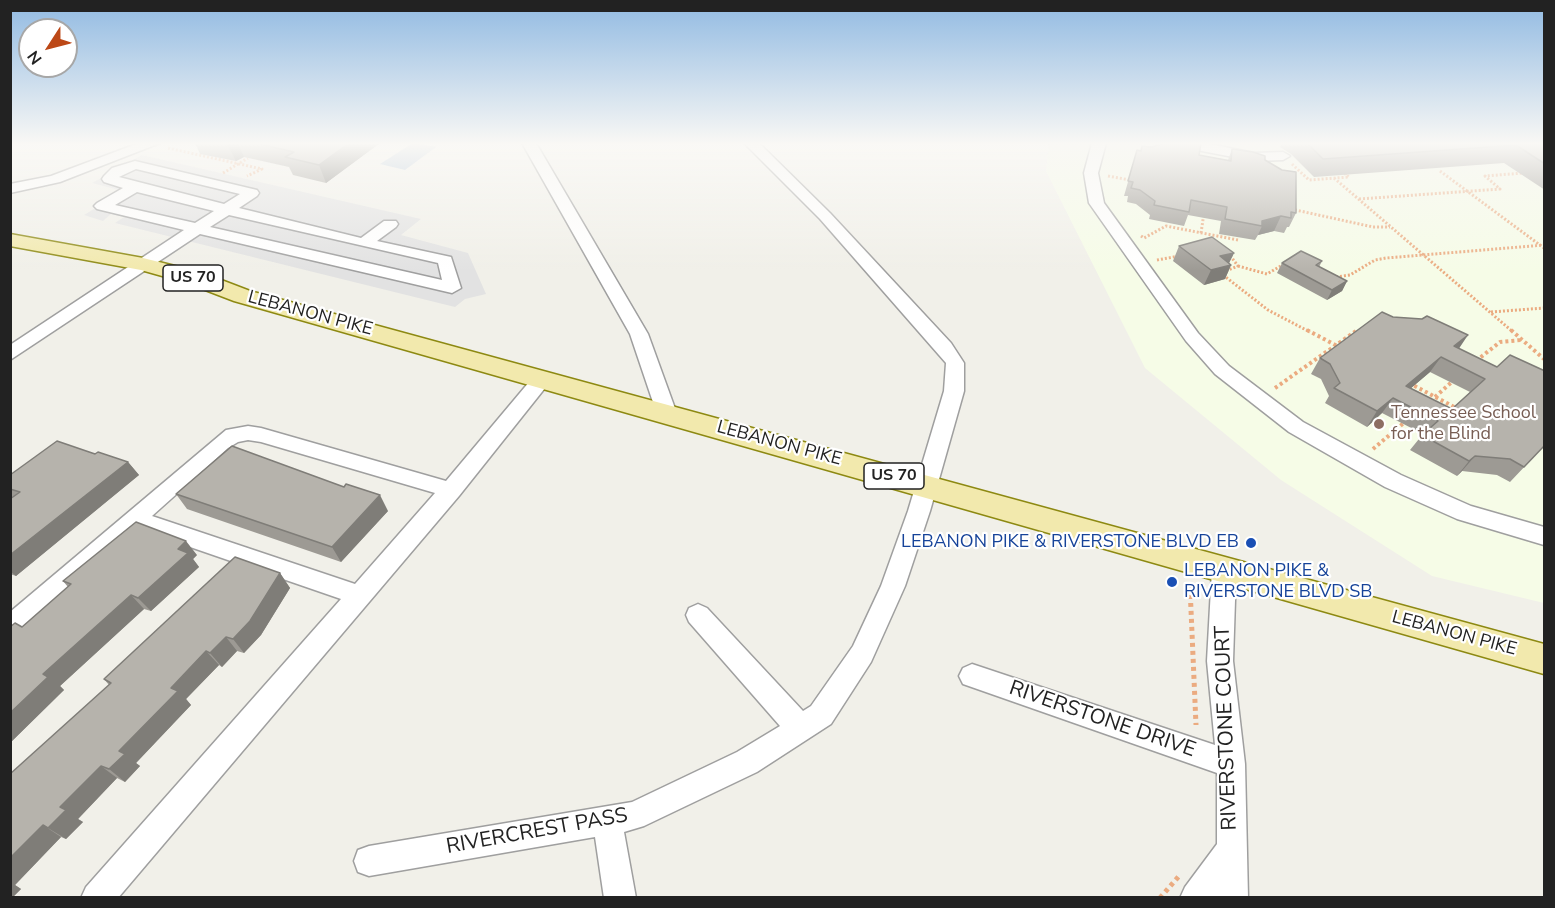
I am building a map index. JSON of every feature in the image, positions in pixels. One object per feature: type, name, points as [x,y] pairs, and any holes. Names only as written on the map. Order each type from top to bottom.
[{"type":"main road","name":"LEBANON PIKE","points":[[10,240],[143,264],[195,278],[242,296],[927,484],[1224,570],[1545,659]]},
{"type":"street","points":[[10,189],[26,185]]},
{"type":"street","points":[[130,185],[364,243],[445,260],[452,288],[102,206],[135,187]]},
{"type":"street","points":[[10,354],[252,193],[222,185]]},
{"type":"street","points":[[553,185],[639,334],[667,414]]},
{"type":"street","name":"RIVERCREST PASS","points":[[369,861],[634,816],[747,762],[820,715],[862,654],[893,586],[927,484],[954,391],[955,363],[944,346],[793,185]]},
{"type":"street","points":[[1092,185],[1097,203],[1122,241],[1200,348],[1249,392],[1296,426],[1358,462],[1446,505],[1499,525],[1545,536]]},
{"type":"street","points":[[364,243],[390,225]]},
{"type":"street","points":[[97,897],[451,490],[542,379]]},
{"type":"street","points":[[10,628],[220,443],[233,435],[248,433],[451,490]]},
{"type":"street","points":[[134,519],[359,595]]},
{"type":"street","name":"RIVERSTONE COURT","points":[[1224,570],[1220,661],[1231,764],[1232,897]]},
{"type":"street","points":[[698,615],[800,728]]},
{"type":"street","name":"RIVERSTONE DRIVE","points":[[972,676],[1231,764]]},
{"type":"street","points":[[607,821],[620,897]]},
{"type":"street","name":"RIVERSTONE COURT","points":[[1189,885],[1231,850]]},
{"type":"path","points":[[1343,185],[1545,359]]},
{"type":"path","points":[[1458,185],[1543,247]]},
{"type":"path","points":[[1359,199],[1500,189],[1496,185]]},
{"type":"path","points":[[1201,233],[1205,209]]},
{"type":"path","points":[[1288,209],[1373,227],[1390,227]]},
{"type":"path","points":[[1122,241],[1135,233],[1144,238],[1166,226],[1238,240]]},
{"type":"path","points":[[1221,237],[1221,246]]},
{"type":"path","points":[[1329,277],[1350,275],[1380,259],[1543,247]]},
{"type":"path","points":[[1225,249],[1238,266]]},
{"type":"path","points":[[1136,260],[1161,260],[1181,255]]},
{"type":"path","points":[[1286,262],[1268,274],[1238,266],[1220,273],[1268,310],[1346,351]]},
{"type":"path","points":[[1328,272],[1339,277]]},
{"type":"path","points":[[1490,312],[1545,308]]},
{"type":"path","points":[[1249,392],[1263,383],[1277,389],[1356,331]]},
{"type":"path","points":[[1470,366],[1500,342],[1522,340]]},
{"type":"path","points":[[1426,404],[1461,374]]},
{"type":"path","points":[[1405,381],[1464,412]]},
{"type":"path","points":[[1358,462],[1409,419]]},
{"type":"path","points":[[1190,587],[1196,725]]},
{"type":"path","points":[[1160,897],[1189,885]]},
{"type":"shaded area","points":[[101,185],[274,185],[421,219],[401,235],[468,253],[486,294],[465,299],[455,307],[115,223],[124,217],[111,214],[103,221],[84,215],[123,191]]},
{"type":"shaded area","name":"Tennessee School for the Blind","points":[[1053,185],[1544,185],[1544,603],[1432,576],[1281,480],[1145,368]]},
{"type":"building","points":[[1132,185],[1296,185],[1296,213],[1291,212],[1291,218],[1281,216],[1262,221],[1262,226],[1225,219],[1227,207],[1191,200],[1189,212],[1154,205],[1155,201],[1140,190],[1131,188]]},
{"type":"building","points":[[1212,237],[1234,253],[1220,256],[1231,265],[1211,270],[1179,246]]},
{"type":"building","points":[[1301,251],[1322,261],[1316,265],[1347,281],[1332,290],[1282,263]]},
{"type":"building","points":[[1382,312],[1393,317],[1422,319],[1427,316],[1468,335],[1454,346],[1497,367],[1510,355],[1545,371],[1545,445],[1524,467],[1510,459],[1475,456],[1469,461],[1422,435],[1438,421],[1393,398],[1377,411],[1334,388],[1340,383],[1330,364],[1320,358]],"holes":[[[1441,357],[1485,379],[1452,409],[1406,386]]]},
{"type":"building","points":[[57,441],[128,462],[10,555],[10,499],[20,492],[10,489],[10,475]]},
{"type":"building","points":[[232,446],[344,487],[346,484],[380,495],[332,547],[176,494]]},
{"type":"building","points":[[136,522],[186,541],[178,549],[188,553],[138,598],[131,595],[43,674],[48,677],[10,713],[10,627],[15,623],[22,627],[71,584],[63,581]]},
{"type":"building","points":[[235,557],[280,573],[250,621],[233,639],[226,637],[210,653],[206,651],[171,688],[178,691],[119,751],[125,754],[109,769],[101,766],[60,807],[66,810],[48,828],[43,825],[10,858],[10,774],[111,683],[104,679]]},
{"type":"place","name":"Tennessee School for the Blind","points":[[1379,424]]},
{"type":"place","name":"LEBANON PIKE & RIVERSTONE BLVD EB","points":[[1251,543]]},
{"type":"place","name":"LEBANON PIKE & RIVERSTONE BLVD SB","points":[[1172,582]]}]
